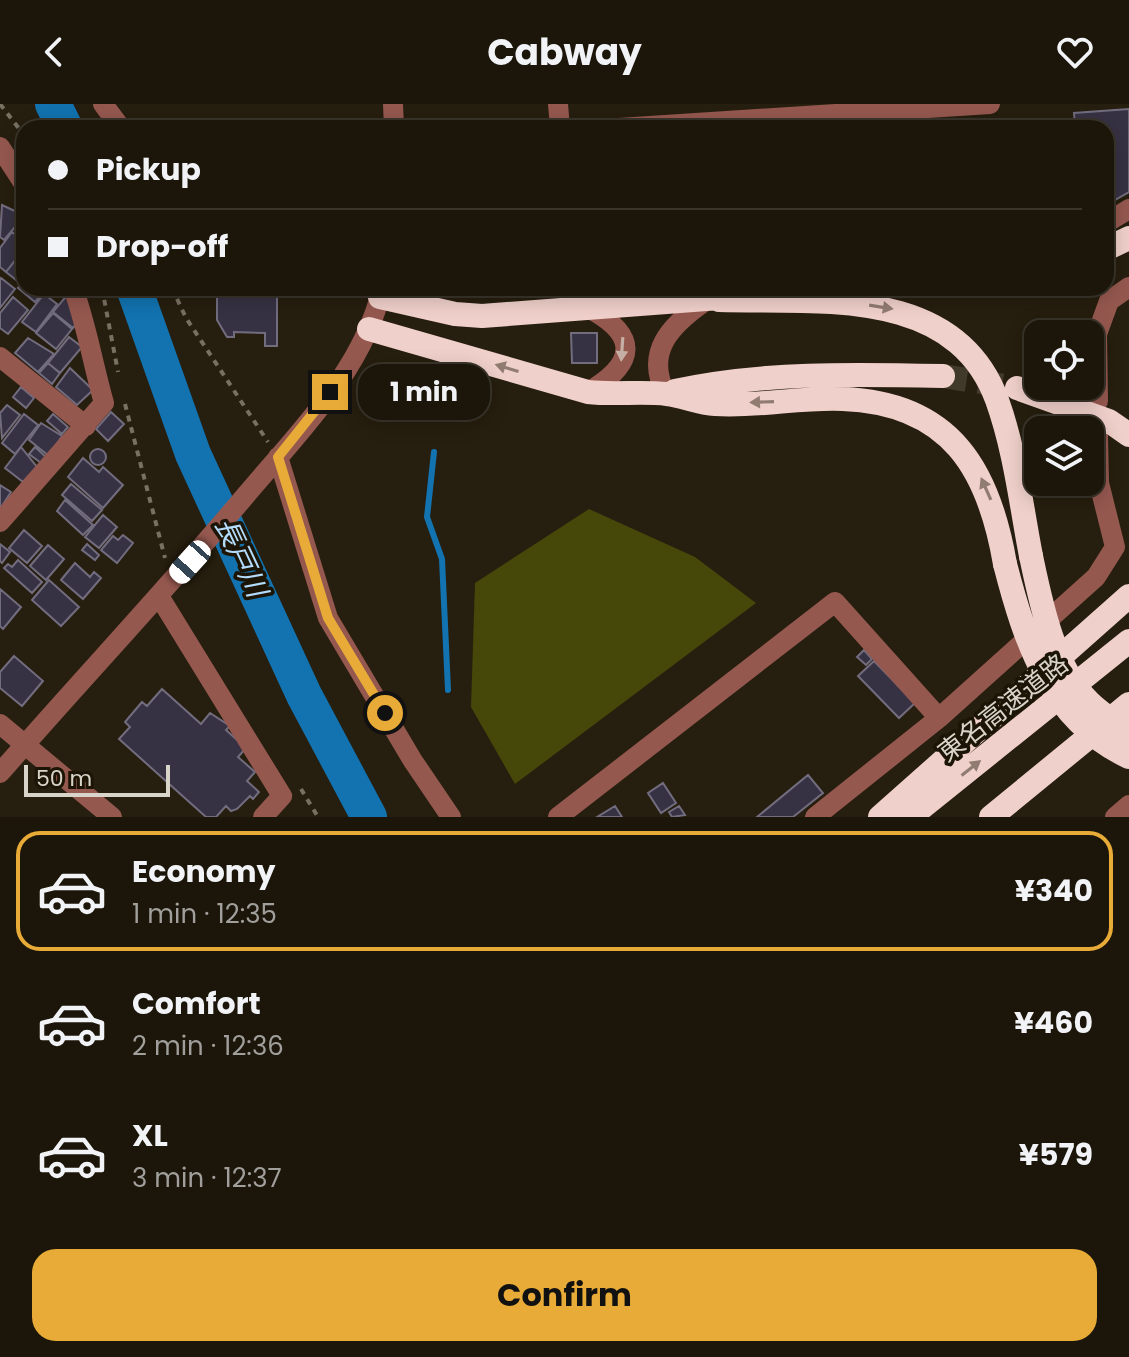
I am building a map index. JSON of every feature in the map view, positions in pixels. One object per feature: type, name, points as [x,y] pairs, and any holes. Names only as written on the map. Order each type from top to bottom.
[{"type":"highway","points":[[394,296],[455,314],[482,316],[712,301],[862,304],[894,309],[923,320],[948,336],[969,356],[996,397],[1008,435],[1044,611],[1071,678],[1088,702],[1129,733]]},
{"type":"highway","points":[[712,301],[738,296]]},
{"type":"highway","points":[[369,329],[588,392],[617,396],[666,394],[715,382],[868,374],[943,376]]},
{"type":"highway","points":[[1017,388],[1109,421],[1129,435]]},
{"type":"highway","points":[[666,394],[715,404],[842,399],[872,401],[922,419],[960,449],[976,469],[997,519],[1019,619],[1053,693],[1077,723],[1129,757]]},
{"type":"highway","points":[[880,817],[1121,596]]},
{"type":"highway","name":"東名高速道路","points":[[910,817],[1129,641]]},
{"type":"highway","points":[[991,817],[1129,704]]},
{"type":"highway","points":[[1034,783],[1129,724]]},
{"type":"street","points":[[749,120],[990,104]]},
{"type":"street","points":[[0,147],[16,172]]},
{"type":"street","points":[[1098,401],[1097,334],[1109,301],[1129,287]]},
{"type":"street","points":[[0,522],[104,403],[89,330],[76,296]]},
{"type":"street","points":[[0,773],[190,562],[314,415],[369,329],[380,296]]},
{"type":"street","points":[[666,394],[656,368],[662,343],[680,319],[712,301]]},
{"type":"street","points":[[588,308],[621,331],[625,343],[618,367],[610,379],[588,392]]},
{"type":"street","points":[[0,357],[86,426]]},
{"type":"street","points":[[278,457],[328,618],[413,761],[451,817]]},
{"type":"street","points":[[815,817],[939,718],[1096,577],[1115,547],[1102,496]]},
{"type":"street","points":[[1096,577],[1121,596]]},
{"type":"street","points":[[159,596],[282,796],[263,817]]},
{"type":"street","points":[[558,817],[835,602],[939,718]]},
{"type":"street","points":[[0,724],[112,817]]},
{"type":"street","points":[[1115,817],[1129,805]]},
{"type":"path","points":[[0,104],[16,125]]},
{"type":"path","points":[[104,296],[118,373]]},
{"type":"path","points":[[176,296],[186,318],[278,457]]},
{"type":"path","points":[[124,402],[159,543],[173,580]]},
{"type":"shaded area","points":[[589,509],[695,557],[756,603],[515,784],[471,707],[475,583]]},
{"type":"building","points":[[1129,109],[1129,192],[1114,200],[1114,120],[1074,120],[1074,113]]},
{"type":"building","points":[[2,205],[16,212],[16,226],[4,240],[0,237]]},
{"type":"building","points":[[12,232],[16,235],[16,259],[6,272],[0,267],[0,248]]},
{"type":"building","points":[[16,259],[16,280],[6,272]]},
{"type":"building","points":[[0,280],[15,289],[0,308]]},
{"type":"building","points":[[42,296],[57,304],[36,332],[22,322]]},
{"type":"building","points":[[69,296],[78,322],[73,328],[53,312]]},
{"type":"building","points":[[217,296],[277,296],[277,346],[265,346],[265,333],[234,332],[234,337],[227,337],[217,320]]},
{"type":"building","points":[[13,297],[28,310],[8,334],[0,328],[0,313]]},
{"type":"building","points":[[53,313],[72,329],[56,349],[36,333]]},
{"type":"building","points":[[571,333],[597,333],[597,363],[572,363]]},
{"type":"building","points":[[69,337],[82,347],[60,373],[48,363]]},
{"type":"building","points":[[28,338],[54,354],[38,372],[15,353]]},
{"type":"building","points":[[48,363],[60,373],[52,384],[39,373]]},
{"type":"building","points":[[70,368],[93,390],[77,405],[56,387]]},
{"type":"building","points":[[21,387],[34,398],[26,408],[13,397]]},
{"type":"building","points":[[7,405],[20,415],[2,438],[0,413]]},
{"type":"building","points":[[111,412],[124,424],[108,441],[96,429]]},
{"type":"building","points":[[24,414],[38,425],[15,454],[2,443]]},
{"type":"building","points":[[53,414],[68,427],[62,434],[47,421]]},
{"type":"building","points":[[41,423],[62,436],[49,456],[29,440]]},
{"type":"building","points":[[21,447],[37,467],[23,482],[5,468]]},
{"type":"building","points":[[35,447],[46,457],[41,463],[29,454]]},
{"type":"building","points":[[95,449],[101,449],[106,457],[104,463],[95,465],[90,460],[90,454]]},
{"type":"building","points":[[83,458],[99,472],[103,467],[123,485],[103,508],[68,477]]},
{"type":"building","points":[[71,484],[102,510],[92,521],[62,495]]},
{"type":"building","points":[[0,485],[11,492],[0,509]]},
{"type":"building","points":[[65,500],[93,525],[83,535],[57,511]]},
{"type":"building","points":[[103,515],[117,527],[99,548],[85,537]]},
{"type":"building","points":[[24,530],[42,546],[27,563],[9,548]]},
{"type":"building","points":[[123,535],[133,543],[117,563],[101,550],[113,536],[118,540]]},
{"type":"building","points":[[0,544],[10,552],[2,563],[0,561]]},
{"type":"building","points":[[87,544],[99,555],[95,560],[82,550]]},
{"type":"building","points":[[48,545],[64,559],[46,580],[30,566]]},
{"type":"building","points":[[18,560],[42,582],[32,593],[4,568],[8,564],[12,567]]},
{"type":"building","points":[[75,563],[90,577],[94,572],[101,578],[83,599],[61,580]]},
{"type":"building","points":[[49,580],[79,607],[61,626],[32,600]]},
{"type":"building","points":[[0,589],[21,607],[3,629],[0,626]]},
{"type":"building","points":[[864,650],[872,659],[866,665],[857,657]]},
{"type":"building","points":[[14,656],[43,681],[22,706],[0,688],[0,672]]},
{"type":"building","points":[[874,661],[915,703],[899,718],[858,676]]},
{"type":"building","points":[[162,689],[201,724],[210,713],[230,726],[226,730],[246,748],[238,757],[255,772],[247,781],[259,792],[253,799],[250,796],[237,809],[231,811],[226,806],[216,817],[206,817],[119,739],[130,727],[125,722],[142,702],[147,706]]},
{"type":"building","points":[[808,775],[823,793],[793,817],[757,817]]},
{"type":"building","points":[[663,783],[676,803],[661,813],[648,793]]},
{"type":"building","points":[[615,806],[622,817],[597,817]]},
{"type":"building","points":[[679,806],[685,815],[672,817],[669,812]]},
{"type":"waterway","name":"長戸川","points":[[53,104],[61,120]]},
{"type":"waterway","name":"長戸川","points":[[137,296],[193,454],[304,695],[369,817]]},
{"type":"waterway","points":[[434,452],[427,517],[442,559],[448,690]]},
{"type":"tunnel","points":[[943,376],[1017,388]]},
{"type":"route","points":[[330,392],[278,457],[328,618],[385,713]]}]
